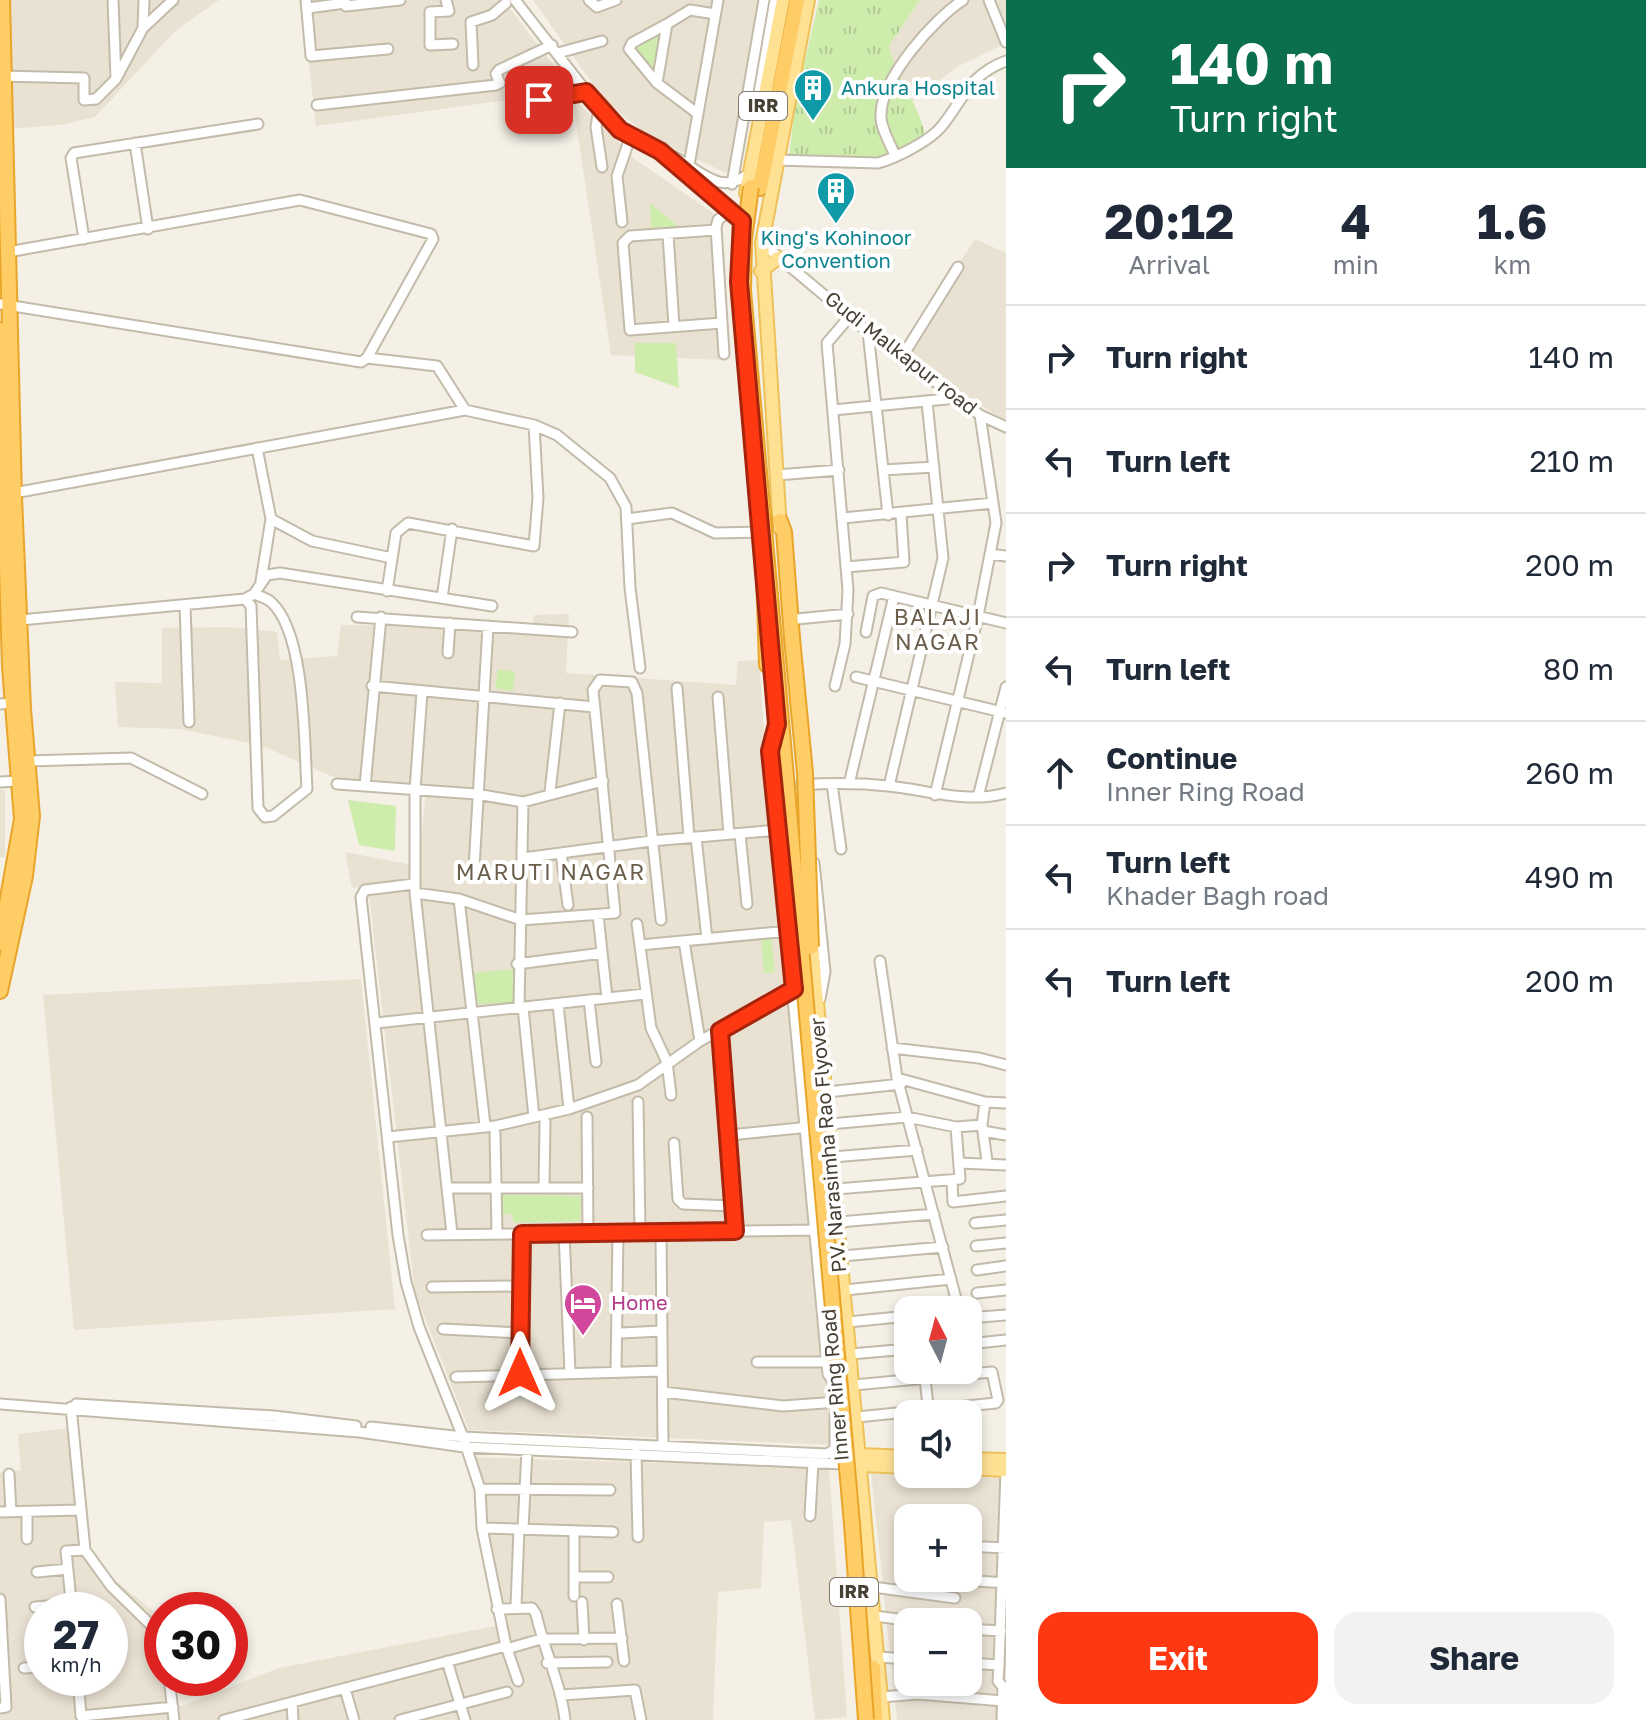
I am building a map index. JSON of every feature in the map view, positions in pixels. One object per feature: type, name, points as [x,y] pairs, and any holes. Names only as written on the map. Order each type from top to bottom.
[{"type":"highway","points":[[0,943],[22,819],[6,704],[4,310],[8,252],[2,0]]},
{"type":"highway","name":"P.V. Narasimha Rao Flyover","points":[[786,0],[748,203],[743,274],[806,947]]},
{"type":"highway","name":"P.V. Narasimha Rao Flyover","points":[[797,0],[757,205],[751,275],[869,1720]]},
{"type":"highway","points":[[0,991],[25,876],[32,816],[4,310]]},
{"type":"highway","points":[[779,518],[784,532],[805,773],[806,947]]},
{"type":"highway","points":[[765,554],[762,597],[778,785],[806,947]]},
{"type":"main road","name":"Inner Ring Road","points":[[786,0],[745,202],[739,282],[749,418],[765,554],[777,724],[799,931],[797,988],[810,1112],[808,1127],[817,1230],[838,1405],[862,1678],[869,1720]]},
{"type":"main road","name":"Inner Ring Road","points":[[808,0],[766,210],[761,271],[779,518],[805,785],[818,1007],[868,1535]]},
{"type":"main road","points":[[745,202],[750,208],[766,210]]},
{"type":"main road","points":[[761,271],[778,258]]},
{"type":"main road","points":[[810,1112],[829,1110]]},
{"type":"main road","points":[[862,1460],[894,1458]]},
{"type":"main road","points":[[982,1459],[1006,1460]]},
{"type":"main road","points":[[862,1460],[894,1465]]},
{"type":"main road","points":[[982,1469],[1006,1470]]},
{"type":"main road","points":[[849,1536],[868,1535]]},
{"type":"main road","name":"IRR","points":[[868,1535],[883,1720]]},
{"type":"street","points":[[113,0],[116,79]]},
{"type":"street","points":[[143,28],[144,0]]},
{"type":"street","points":[[2,76],[84,78],[84,100],[96,99],[116,79],[143,28],[173,0]]},
{"type":"street","points":[[388,49],[311,56],[307,4],[345,2],[346,6],[400,0]]},
{"type":"street","points":[[446,0],[449,11],[430,12],[430,45],[453,44]]},
{"type":"street","points":[[589,0],[597,7],[616,0]]},
{"type":"street","points":[[689,165],[718,0]]},
{"type":"street","points":[[732,184],[764,0]]},
{"type":"street","points":[[760,122],[757,104],[775,0]]},
{"type":"street","points":[[895,156],[880,117],[886,92],[915,47],[945,14],[963,0]]},
{"type":"street","points":[[989,0],[1006,42]]},
{"type":"street","points":[[473,65],[471,22],[492,15],[510,1],[555,49],[586,92],[620,130],[714,181],[732,184],[751,172]]},
{"type":"street","points":[[698,114],[657,83],[629,46],[690,10],[715,14]]},
{"type":"street","points":[[657,83],[667,24]]},
{"type":"street","points":[[317,105],[496,85],[500,83],[496,74],[499,70],[555,49],[602,41]]},
{"type":"street","points":[[776,160],[878,163],[895,156],[940,129],[977,77],[985,69],[1006,61]]},
{"type":"street","points":[[539,100],[586,92]]},
{"type":"street","points":[[599,108],[596,127],[602,167]]},
{"type":"street","points":[[84,239],[71,158],[74,153],[258,124]]},
{"type":"street","points":[[622,222],[617,176],[631,135]]},
{"type":"street","points":[[135,143],[148,229]]},
{"type":"street","points":[[660,151],[742,221]]},
{"type":"street","points":[[4,310],[361,362],[367,358],[433,239],[431,234],[300,200],[8,252]]},
{"type":"street","points":[[724,354],[716,230],[718,220],[730,210]]},
{"type":"street","points":[[716,230],[630,236],[623,243],[629,328],[722,323]]},
{"type":"street","points":[[668,234],[674,326]]},
{"type":"street","name":"Gudi Malkapur road","points":[[762,243],[868,332],[980,415],[1006,427]]},
{"type":"street","points":[[902,357],[958,267]]},
{"type":"street","points":[[835,686],[848,614],[843,518],[827,343],[850,316]]},
{"type":"street","points":[[868,332],[888,515]]},
{"type":"street","points":[[367,358],[437,366],[465,410]]},
{"type":"street","points":[[833,410],[957,398]]},
{"type":"street","points":[[889,786],[943,558],[927,402]]},
{"type":"street","points":[[14,493],[465,410],[534,425],[557,435],[610,478],[626,507],[630,588],[640,668]]},
{"type":"street","points":[[935,795],[978,616],[996,523],[980,415]]},
{"type":"street","points":[[387,591],[396,533],[408,523],[534,546],[538,498],[534,425]]},
{"type":"street","points":[[257,448],[271,519],[261,581]]},
{"type":"street","points":[[883,470],[934,467]]},
{"type":"street","points":[[777,475],[839,470]]},
{"type":"street","points":[[843,518],[993,503]]},
{"type":"street","points":[[627,519],[672,513],[715,533],[763,532]]},
{"type":"street","points":[[846,567],[904,562],[901,514]]},
{"type":"street","points":[[779,518],[789,534],[797,619],[805,785],[889,786],[935,795],[978,797],[1006,793]]},
{"type":"street","points":[[271,519],[312,541],[392,558]]},
{"type":"street","points":[[442,598],[452,529]]},
{"type":"street","points":[[990,554],[1006,556]]},
{"type":"street","points":[[20,620],[249,596],[270,601],[283,620],[300,670],[307,789],[273,816],[265,817],[258,808],[249,596],[267,575],[280,573],[492,606]]},
{"type":"street","points":[[866,632],[873,596],[881,593],[1006,623]]},
{"type":"street","points":[[849,784],[894,596]]},
{"type":"street","points":[[185,605],[189,722]]},
{"type":"street","points":[[797,619],[848,614]]},
{"type":"street","points":[[357,617],[572,632]]},
{"type":"street","points":[[365,786],[372,686],[381,617]]},
{"type":"street","points":[[448,653],[450,623]]},
{"type":"street","points":[[474,868],[488,626]]},
{"type":"street","points":[[856,677],[1003,713]]},
{"type":"street","points":[[518,1681],[497,1609],[482,1528],[480,1489],[419,1327],[406,1282],[361,897],[365,890],[415,888],[521,920],[615,913],[593,690],[600,680],[632,682],[637,693],[661,920]]},
{"type":"street","points":[[372,686],[594,707]]},
{"type":"street","points":[[978,797],[1003,713],[1006,687]]},
{"type":"street","points":[[677,688],[692,837],[707,939]]},
{"type":"street","points":[[422,692],[415,790],[415,888],[452,1234]]},
{"type":"street","points":[[718,697],[729,834]]},
{"type":"street","points":[[550,792],[560,703]]},
{"type":"street","points":[[730,1135],[808,1127],[797,988],[770,751],[777,724]]},
{"type":"street","points":[[28,761],[131,758],[202,794]]},
{"type":"street","points":[[0,782],[18,781]]},
{"type":"street","points":[[337,784],[476,794],[523,802],[550,792],[603,781]]},
{"type":"street","points":[[832,784],[841,849]]},
{"type":"street","points":[[523,802],[517,964],[534,1117]]},
{"type":"street","points":[[523,858],[609,849],[651,841],[778,830]]},
{"type":"street","points":[[740,834],[747,904]]},
{"type":"street","points":[[561,853],[568,905]]},
{"type":"street","points":[[459,899],[485,1125]]},
{"type":"street","points":[[598,915],[607,998]]},
{"type":"street","points":[[637,924],[651,1028],[667,1062],[671,1095]]},
{"type":"street","points":[[640,945],[789,931]]},
{"type":"street","points":[[684,941],[700,1041]]},
{"type":"street","points":[[517,964],[602,953]]},
{"type":"street","points":[[880,961],[892,1048],[907,1117],[955,1296]]},
{"type":"street","points":[[388,1137],[534,1117],[569,1109],[638,1085],[700,1041],[797,988]]},
{"type":"street","points":[[376,1023],[645,994]]},
{"type":"street","points":[[589,1000],[596,1062]]},
{"type":"street","points":[[558,1004],[569,1109]]},
{"type":"street","points":[[720,1031],[735,1231]]},
{"type":"street","points":[[892,1048],[979,1058],[1006,1065]]},
{"type":"street","points":[[827,1092],[899,1081],[985,1102],[1006,1103]]},
{"type":"street","points":[[638,1102],[640,1232]]},
{"type":"street","points":[[985,1102],[982,1128],[987,1161]]},
{"type":"street","points":[[587,1117],[588,1233]]},
{"type":"street","points":[[830,1124],[907,1117],[956,1127],[982,1128],[1006,1135]]},
{"type":"street","points":[[544,1188],[545,1122]]},
{"type":"street","points":[[836,1189],[960,1179],[956,1127]]},
{"type":"street","points":[[495,1133],[497,1234]]},
{"type":"street","points":[[674,1143],[678,1199],[683,1204],[734,1206]]},
{"type":"street","points":[[833,1157],[917,1150]]},
{"type":"street","points":[[959,1163],[987,1161],[1006,1165]]},
{"type":"street","points":[[952,1180],[953,1202],[1006,1196]]},
{"type":"street","points":[[449,1188],[588,1188]]},
{"type":"street","points":[[839,1222],[934,1214]]},
{"type":"street","points":[[975,1223],[1006,1220]]},
{"type":"street","points":[[427,1235],[817,1230],[828,1374],[836,1386]]},
{"type":"street","points":[[616,1372],[618,1232]]},
{"type":"street","points":[[661,1232],[663,1446]]},
{"type":"street","points":[[564,1233],[570,1372]]},
{"type":"street","points":[[520,1373],[522,1234]]},
{"type":"street","points":[[976,1246],[1006,1243]]},
{"type":"street","points":[[842,1256],[943,1247]]},
{"type":"street","points":[[977,1270],[1006,1266]]},
{"type":"street","points":[[845,1290],[951,1279]]},
{"type":"street","points":[[432,1287],[520,1286]]},
{"type":"street","points":[[977,1293],[1006,1290]]},
{"type":"street","points":[[982,1317],[1006,1315]]},
{"type":"street","points":[[848,1322],[894,1317]]},
{"type":"street","points":[[443,1329],[520,1333]]},
{"type":"street","points":[[622,1333],[661,1331]]},
{"type":"street","points":[[982,1343],[1006,1340]]},
{"type":"street","points":[[851,1354],[894,1350]]},
{"type":"street","points":[[757,1362],[827,1362]]},
{"type":"street","points":[[456,1377],[662,1371]]},
{"type":"street","points":[[982,1372],[992,1372],[998,1400],[982,1405]]},
{"type":"street","points":[[854,1385],[894,1379]]},
{"type":"street","points":[[464,1442],[663,1446],[827,1454],[835,1449],[838,1405],[795,1407],[663,1392]]},
{"type":"street","points":[[0,1404],[274,1416],[527,1450],[843,1464]]},
{"type":"street","points":[[68,1406],[85,1550],[111,1586],[144,1618]]},
{"type":"street","points":[[857,1417],[894,1414]]},
{"type":"street","points":[[516,1606],[527,1450]]},
{"type":"street","points":[[636,1453],[638,1537]]},
{"type":"street","points":[[810,1516],[813,1462]]},
{"type":"street","points":[[881,1697],[918,1694],[1004,1711],[1005,1687],[998,1681],[1003,1651],[1006,1470]]},
{"type":"street","points":[[9,1474],[6,1512],[80,1510]]},
{"type":"street","points":[[480,1489],[610,1490]]},
{"type":"street","points":[[27,1512],[27,1539]]},
{"type":"street","points":[[482,1528],[613,1532]]},
{"type":"street","points":[[574,1531],[574,1577],[584,1640]]},
{"type":"street","points":[[984,1547],[1005,1548]]},
{"type":"street","points":[[70,1592],[66,1551],[85,1550]]},
{"type":"street","points":[[37,1572],[68,1569]]},
{"type":"street","points":[[574,1577],[608,1577]]},
{"type":"street","points":[[982,1581],[1004,1583]]},
{"type":"street","points":[[873,1587],[955,1598]]},
{"type":"street","points":[[0,1599],[6,1707],[0,1708]]},
{"type":"street","points":[[617,1604],[624,1661]]},
{"type":"street","points":[[497,1609],[516,1606],[532,1608],[547,1663],[562,1695],[565,1720]]},
{"type":"street","points":[[875,1616],[894,1619]]},
{"type":"street","points":[[982,1630],[1001,1631]]},
{"type":"street","points":[[224,1720],[541,1639],[622,1638]]},
{"type":"street","points":[[878,1657],[894,1658]]},
{"type":"street","points":[[447,1661],[465,1720]]},
{"type":"street","points":[[547,1663],[607,1662]]},
{"type":"street","points":[[982,1664],[999,1665]]},
{"type":"street","points":[[345,1689],[354,1720]]},
{"type":"street","points":[[562,1695],[635,1690],[641,1720]]},
{"type":"street","points":[[400,1720],[507,1692]]},
{"type":"street","points":[[79,1696],[81,1716],[173,1707]]},
{"type":"street","points":[[171,1696],[174,1720]]},
{"type":"street","points":[[292,1702],[293,1720]]},
{"type":"shaded area","points":[[7,0],[219,0],[175,31],[95,117],[60,125],[8,129]]},
{"type":"shaded area","points":[[302,0],[503,0],[562,76],[567,92],[316,126]]},
{"type":"shaded area","points":[[533,0],[763,0],[732,176],[650,137],[605,101]]},
{"type":"shaded area","points":[[920,0],[1006,0],[1006,43],[957,67],[913,101],[895,74],[889,46]]},
{"type":"shaded area","points":[[572,96],[636,160],[719,217],[721,360],[611,355]]},
{"type":"shaded area","points":[[975,239],[1006,253],[1006,420],[971,400],[903,350]]},
{"type":"shaded area","points":[[569,614],[566,673],[736,685],[738,661],[759,660],[776,900],[834,1445],[469,1430],[415,1293],[368,887],[352,888],[345,852],[418,866],[427,784],[336,778],[260,745],[179,729],[118,727],[115,682],[162,683],[162,628],[230,627],[277,632],[280,660],[337,656],[341,625],[532,627],[534,615]]},
{"type":"shaded area","points":[[0,790],[5,790],[5,857],[0,857]]},
{"type":"shaded area","points":[[361,979],[395,1309],[74,1330],[43,995]]},
{"type":"shaded area","points":[[71,1428],[83,1555],[144,1604],[144,1696],[175,1696],[177,1708],[208,1696],[248,1696],[248,1680],[279,1668],[506,1624],[471,1457],[829,1468],[847,1717],[815,1720],[791,1520],[764,1522],[761,1588],[718,1592],[713,1720],[0,1720],[0,1473],[21,1470],[18,1434]]},
{"type":"shaded area","points":[[871,1472],[894,1473],[894,1488],[982,1488],[982,1477],[1006,1478],[1006,1720],[897,1720],[894,1696],[982,1696],[982,1608],[894,1608],[894,1691]]},
{"type":"green space","points":[[819,0],[920,0],[889,46],[926,138],[884,159],[789,157],[796,99]]},
{"type":"green space","points":[[660,33],[663,37],[653,71],[634,49]]},
{"type":"green space","points":[[650,203],[679,227],[651,228]]},
{"type":"green space","points":[[635,343],[676,343],[679,388],[635,372]]},
{"type":"green space","points":[[498,669],[515,672],[513,691],[495,688]]},
{"type":"green space","points":[[348,800],[396,806],[395,851],[359,845]]},
{"type":"green space","points":[[771,938],[775,972],[764,974],[761,939]]},
{"type":"green space","points":[[513,969],[516,1003],[478,1004],[474,973]]},
{"type":"green space","points":[[499,1195],[581,1196],[580,1221],[514,1223],[511,1214],[499,1215]]},
{"type":"place","name":"Ankura Hospital","points":[[813,122]]},
{"type":"place","name":"King's Kohinoor Convention","points":[[836,225]]},
{"type":"place","name":"Home","points":[[583,1337]]},
{"type":"district","name":"BALAJI NAGAR","points":[[938,630]]},
{"type":"district","name":"MARUTI NAGAR","points":[[551,872]]},
{"type":"route","points":[[520,1373],[522,1234],[735,1231],[720,1031],[794,989],[770,751],[777,724],[765,554],[749,418],[739,282],[742,221],[660,151],[620,130],[586,92],[539,100]]}]
